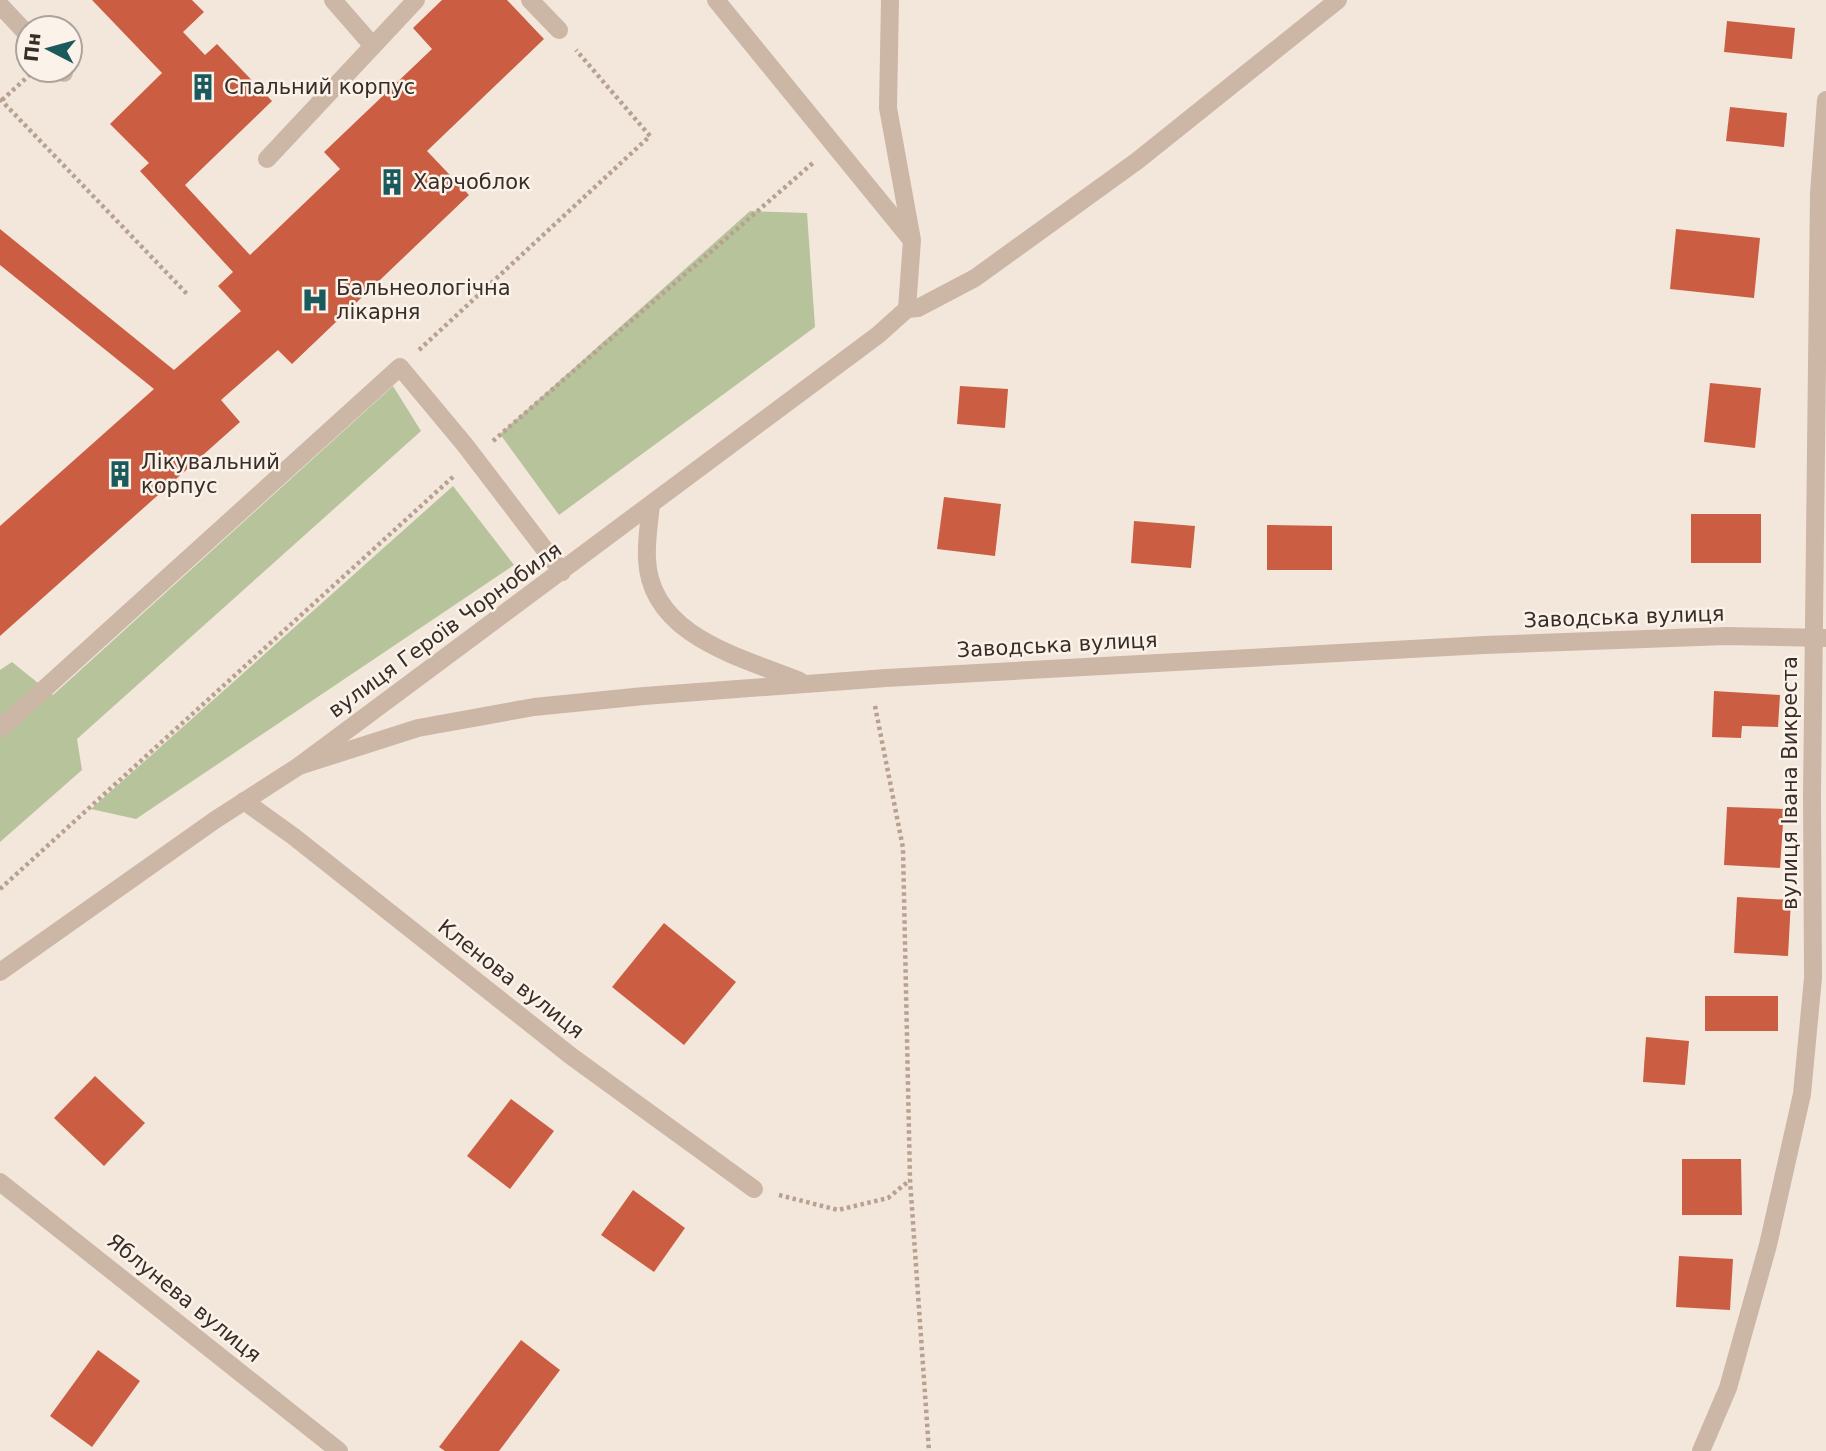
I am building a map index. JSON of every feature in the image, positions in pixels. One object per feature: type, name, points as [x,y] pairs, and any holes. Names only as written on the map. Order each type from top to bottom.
[{"type":"street","points":[[332,0],[373,46]]},
{"type":"street","points":[[267,159],[416,0]]},
{"type":"street","points":[[530,0],[559,30]]},
{"type":"street","points":[[716,0],[912,240]]},
{"type":"street","points":[[890,0],[888,108],[912,240],[907,309],[918,308],[975,278],[1137,161],[1338,0]]},
{"type":"street","points":[[0,5],[14,20]]},
{"type":"street","name":"вулиця Івана Викреста","points":[[1701,1451],[1728,1388],[1768,1245],[1802,1094],[1813,978],[1820,638],[1819,193],[1826,100]]},
{"type":"street","name":"вулиця Героїв Чорнобиля","points":[[0,972],[299,765],[878,335],[907,309]]},
{"type":"street","points":[[0,729],[400,367],[475,457],[562,572]]},
{"type":"street","points":[[651,505],[646,561],[655,597],[671,619],[691,633],[732,654],[807,683]]},
{"type":"street","name":"Заводська вулиця","points":[[299,765],[418,728],[534,707],[644,696],[870,679],[1484,645],[1726,636],[1820,638]]},
{"type":"street","name":"Кленова вулиця","points":[[244,801],[293,836],[571,1056],[754,1189]]},
{"type":"street","name":"Яблунева вулиця","points":[[0,1182],[338,1451]]},
{"type":"path","points":[[400,367],[650,136],[559,30]]},
{"type":"path","points":[[19,84],[1,100],[190,296]]},
{"type":"path","points":[[0,889],[475,457],[833,145]]},
{"type":"path","points":[[870,679],[903,848],[910,1180],[929,1451]]},
{"type":"path","points":[[754,1189],[838,1210],[888,1198],[910,1180]]},
{"type":"green space","points":[[750,211],[807,213],[815,327],[559,515],[500,434]]},
{"type":"green space","points":[[393,386],[421,431],[77,739],[82,770],[0,842],[0,670],[12,662],[53,695]]},
{"type":"green space","points":[[453,486],[514,565],[136,819],[91,809]]},
{"type":"building","points":[[92,0],[192,0],[204,12],[183,32],[205,55],[217,44],[272,101],[185,185],[250,255],[340,169],[324,152],[432,49],[413,28],[442,0],[507,0],[544,39],[427,151],[469,195],[292,364],[278,350],[221,400],[240,422],[0,636],[0,526],[154,389],[0,265],[0,229],[174,370],[241,311],[218,286],[233,272],[140,171],[149,163],[110,124],[162,73]]},
{"type":"building","points":[[1727,21],[1795,28],[1792,59],[1724,52]]},
{"type":"building","points":[[1730,107],[1787,113],[1784,147],[1726,141]]},
{"type":"building","points":[[1676,229],[1760,238],[1754,298],[1670,289]]},
{"type":"building","points":[[1710,383],[1761,388],[1755,448],[1704,442]]},
{"type":"building","points":[[960,386],[1008,389],[1005,428],[957,424]]},
{"type":"building","points":[[944,497],[1001,504],[995,556],[937,549]]},
{"type":"building","points":[[1691,514],[1761,514],[1761,563],[1691,563]]},
{"type":"building","points":[[1134,521],[1195,526],[1191,568],[1131,563]]},
{"type":"building","points":[[1267,525],[1332,526],[1332,570],[1267,570]]},
{"type":"building","points":[[1714,691],[1780,695],[1778,727],[1742,726],[1741,738],[1712,737]]},
{"type":"building","points":[[1727,807],[1784,809],[1780,868],[1724,865]]},
{"type":"building","points":[[1737,897],[1791,900],[1788,956],[1734,953]]},
{"type":"building","points":[[664,923],[736,982],[684,1045],[612,987]]},
{"type":"building","points":[[1705,996],[1778,996],[1778,1031],[1705,1031]]},
{"type":"building","points":[[1646,1037],[1689,1041],[1685,1085],[1643,1082]]},
{"type":"building","points":[[95,1076],[145,1123],[104,1166],[54,1118]]},
{"type":"building","points":[[511,1099],[554,1131],[510,1189],[467,1156]]},
{"type":"building","points":[[1682,1159],[1741,1159],[1742,1215],[1682,1215]]},
{"type":"building","points":[[633,1190],[685,1228],[654,1272],[601,1235]]},
{"type":"building","points":[[1679,1256],[1733,1259],[1730,1310],[1676,1307]]},
{"type":"building","points":[[521,1340],[560,1370],[499,1451],[445,1451],[439,1447]]},
{"type":"building","points":[[98,1350],[140,1381],[92,1447],[50,1416]]},
{"type":"place","name":"Спальний корпус","points":[[203,87]]},
{"type":"place","name":"Харчоблок","points":[[392,182]]},
{"type":"place","name":"Бальнеологічна лікарня","points":[[315,300]]},
{"type":"place","name":"Лікувальний корпус","points":[[120,474]]}]
